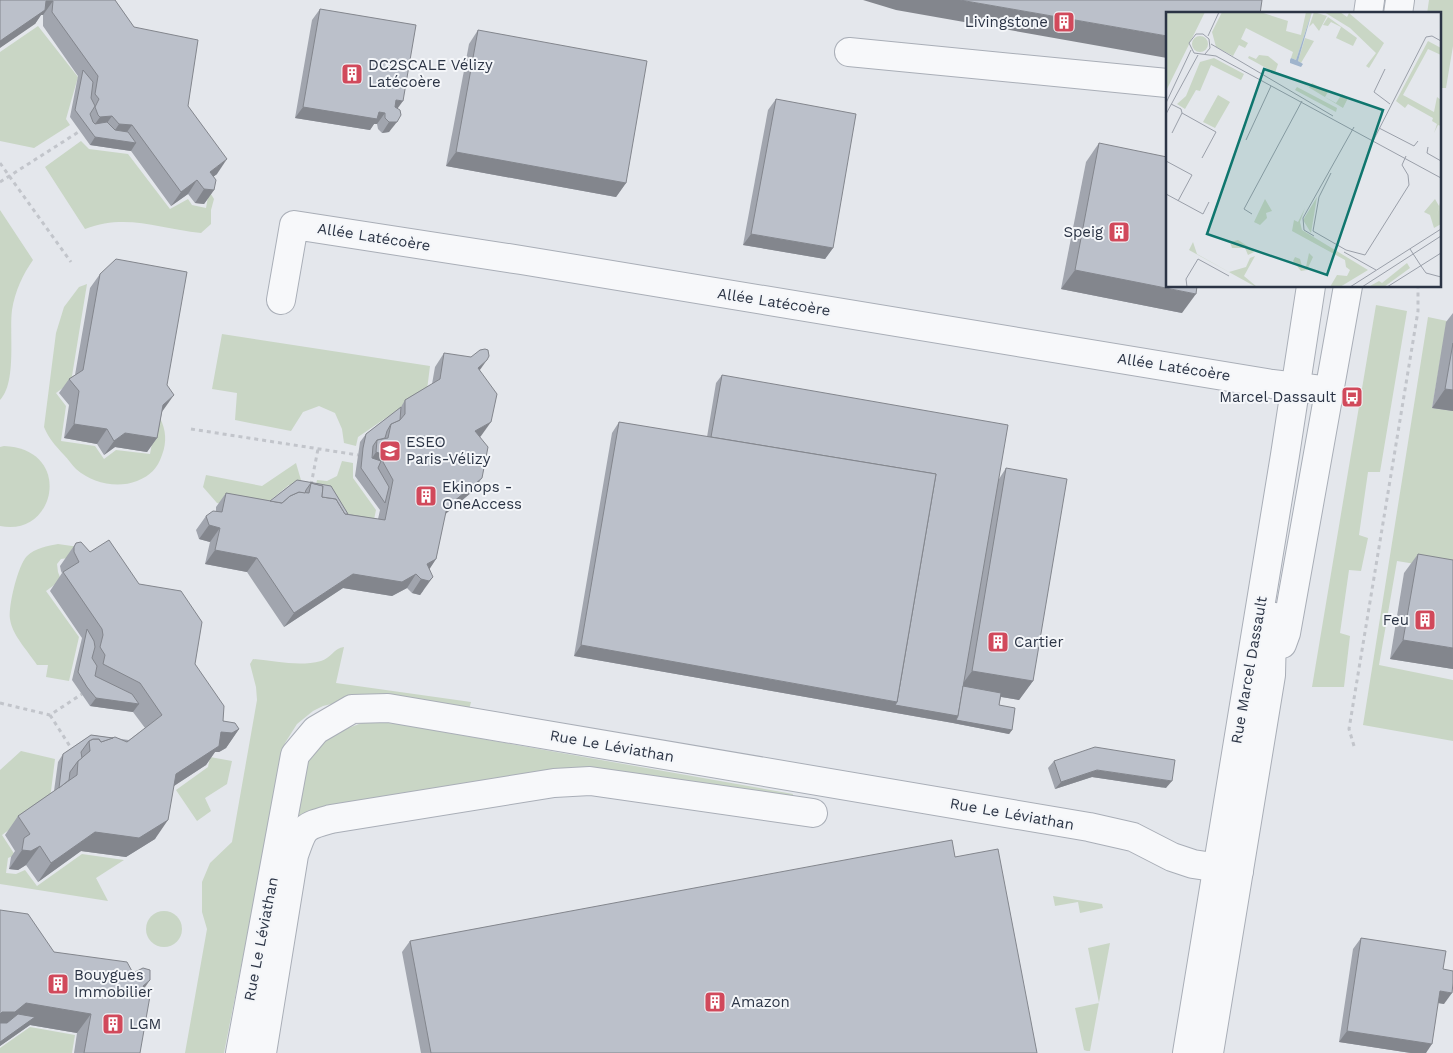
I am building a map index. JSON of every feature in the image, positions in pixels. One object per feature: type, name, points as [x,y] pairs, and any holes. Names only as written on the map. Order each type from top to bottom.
[{"type":"street","points":[[849,52],[1166,84]]},
{"type":"street","name":"Allée Latécoère","points":[[281,300],[294,225],[522,260],[1311,389]]},
{"type":"street","name":"Rue Marcel Dassault","points":[[1310,288],[1311,389]]},
{"type":"street","name":"Rue Marcel Dassault","points":[[1187,1053],[1271,675],[1286,633],[1323,288]]},
{"type":"street","name":"Rue Marcel Dassault","points":[[1209,1053],[1228,870],[1228,795],[1311,389],[1347,288]]},
{"type":"street","name":"Rue Le Léviathan","points":[[240,1053],[295,756],[316,730],[352,709],[388,708],[1090,827],[1133,837],[1193,864],[1228,870]]},
{"type":"street","points":[[262,1053],[294,855],[301,836],[308,825],[331,819],[554,783],[590,781],[813,813]]},
{"type":"path","points":[[0,182],[80,131]]},
{"type":"path","points":[[0,163],[71,262]]},
{"type":"path","points":[[1354,746],[1349,729],[1418,311],[1418,288]]},
{"type":"path","points":[[191,429],[358,455]]},
{"type":"path","points":[[309,491],[318,449]]},
{"type":"path","points":[[0,703],[50,714],[82,694]]},
{"type":"path","points":[[50,714],[74,751]]},
{"type":"green space","points":[[1429,0],[1453,0],[1453,46],[1446,88],[1440,88],[1440,12],[1427,12]]},
{"type":"green space","points":[[38,26],[78,77],[66,119],[70,125],[34,148],[0,141],[0,52]]},
{"type":"green space","points":[[81,141],[89,149],[128,154],[170,209],[188,199],[192,205],[206,208],[209,191],[214,199],[211,210],[211,224],[201,233],[129,222],[100,224],[85,229],[45,167]]},
{"type":"green space","points":[[0,210],[33,260],[20,283],[13,303],[9,382],[0,400]]},
{"type":"green space","points":[[87,284],[71,382],[56,393],[66,406],[61,441],[95,446],[104,459],[116,450],[150,454],[156,422],[160,418],[164,427],[165,441],[160,460],[150,474],[129,483],[105,483],[82,474],[55,445],[44,427],[56,333],[64,307],[79,287]]},
{"type":"green space","points":[[1376,305],[1407,311],[1380,472],[1368,472],[1359,535],[1368,538],[1361,571],[1349,570],[1340,633],[1350,636],[1344,687],[1312,687]]},
{"type":"green space","points":[[1428,317],[1447,321],[1432,408],[1453,411],[1453,566],[1452,570],[1397,561],[1379,665],[1453,680],[1453,741],[1363,725]]},
{"type":"green space","points":[[222,334],[430,366],[427,390],[358,437],[356,446],[344,443],[342,429],[335,413],[319,406],[303,412],[291,431],[235,420],[237,393],[212,389]]},
{"type":"green space","points":[[4,446],[26,451],[41,461],[48,476],[49,492],[44,507],[34,519],[19,526],[0,526],[0,447]]},
{"type":"green space","points":[[342,461],[353,463],[353,478],[376,510],[372,529],[349,525],[315,489],[317,480],[327,481],[337,476]]},
{"type":"green space","points":[[296,463],[303,487],[289,485],[257,511],[217,503],[203,487],[206,475],[262,486]]},
{"type":"green space","points":[[58,544],[79,547],[68,558],[61,559],[57,564],[61,580],[46,591],[79,637],[69,681],[46,677],[48,665],[37,665],[17,637],[10,619],[14,586],[20,568],[27,556],[34,551]]},
{"type":"green space","points":[[344,647],[336,683],[471,702],[469,710],[348,700],[323,706],[313,711],[297,724],[285,743],[224,1053],[185,1053],[207,929],[202,912],[202,882],[210,863],[232,842],[257,700],[250,664],[253,659],[296,664],[313,663],[324,660],[337,649]]},
{"type":"green space","points":[[367,721],[398,724],[793,794],[792,799],[587,770],[287,821],[296,778],[319,742]]},
{"type":"green space","points":[[21,751],[55,759],[50,799],[2,835],[15,855],[8,858],[6,873],[16,874],[25,870],[37,886],[82,854],[124,860],[96,878],[108,901],[0,884],[0,770]]},
{"type":"green space","points":[[210,757],[232,761],[227,784],[205,798],[211,811],[197,821],[176,790],[208,767]]},
{"type":"green space","points":[[1053,896],[1102,904],[1103,908],[1080,913],[1078,902],[1055,906]]},
{"type":"green space","points":[[164,911],[171,912],[177,916],[181,922],[181,936],[177,942],[171,946],[164,947],[157,946],[151,942],[147,936],[146,929],[147,922],[151,916],[157,912]]},
{"type":"green space","points":[[1110,943],[1099,1003],[1088,948]]},
{"type":"green space","points":[[1099,1003],[1090,1051],[1087,1051],[1084,1050],[1075,1008]]},
{"type":"green space","points":[[30,1027],[75,1035],[72,1053],[0,1053],[0,1048]]},
{"type":"building","points":[[0,0],[115,0],[134,27],[198,40],[188,106],[227,159],[210,172],[216,180],[214,190],[204,189],[197,180],[181,192],[132,125],[119,124],[112,116],[100,117],[98,115],[95,107],[99,99],[95,94],[98,76],[52,12],[53,1],[46,1],[45,10],[0,41]]},
{"type":"building","points":[[960,0],[1262,0],[1260,12],[1166,12],[1166,36]]},
{"type":"building","name":"DC2SCALE Vélizy Latécoère","points":[[320,9],[416,25],[403,101],[396,100],[395,107],[400,110],[401,115],[397,122],[389,122],[385,118],[385,113],[379,112],[377,119],[303,107]]},
{"type":"building","points":[[478,30],[647,61],[626,183],[456,152]]},
{"type":"building","points":[[83,70],[93,82],[91,98],[95,106],[90,114],[93,122],[95,124],[107,122],[115,130],[128,132],[136,143],[95,137],[75,110]]},
{"type":"building","points":[[776,99],[856,114],[833,248],[751,234]]},
{"type":"building","name":"Speig","points":[[1099,143],[1166,157],[1166,288],[1197,288],[1196,294],[1075,270]]},
{"type":"building","points":[[116,259],[187,272],[167,385],[174,395],[163,405],[157,438],[125,433],[114,441],[107,429],[74,424],[79,391],[69,379],[83,370],[100,274]]},
{"type":"building","points":[[1453,343],[1453,390],[1445,389]]},
{"type":"building","name":"Ekinops - OneAccess","points":[[480,350],[488,350],[489,356],[478,368],[497,394],[491,422],[475,431],[488,447],[482,478],[447,507],[436,559],[427,564],[433,577],[429,581],[421,579],[416,574],[402,582],[353,574],[294,613],[257,558],[215,550],[220,528],[209,525],[206,516],[213,511],[222,512],[226,493],[282,503],[290,496],[299,492],[309,493],[311,483],[323,486],[322,497],[336,499],[345,514],[385,520],[393,480],[383,462],[385,455],[376,452],[377,440],[388,438],[391,424],[400,420],[405,414],[405,400],[440,379],[444,353],[471,357]]},
{"type":"building","points":[[722,375],[1008,425],[958,716],[895,705],[936,474],[711,437]]},
{"type":"building","points":[[401,407],[400,420],[391,424],[385,438],[377,440],[373,446],[372,458],[381,461],[378,468],[389,487],[385,503],[361,468],[363,448],[366,434]]},
{"type":"building","points":[[619,422],[936,474],[897,702],[581,645]]},
{"type":"building","name":"Cartier","points":[[1006,468],[1067,479],[1033,681],[972,671]]},
{"type":"building","points":[[297,480],[331,486],[348,514],[345,514],[336,499],[322,497],[323,486],[311,483],[305,493],[299,492],[290,496],[282,503],[270,501]]},
{"type":"building","points":[[109,540],[139,584],[181,591],[202,622],[195,664],[224,706],[223,721],[235,723],[239,729],[232,733],[221,732],[219,746],[176,774],[168,820],[139,838],[95,832],[51,863],[40,846],[31,851],[22,850],[24,838],[30,834],[18,816],[77,775],[78,761],[90,751],[89,741],[99,739],[101,742],[115,737],[127,742],[162,715],[140,683],[103,664],[105,655],[100,647],[103,635],[102,629],[63,572],[79,562],[74,552],[76,543],[81,542],[90,552]]},
{"type":"building","name":"Feu","points":[[1418,554],[1453,560],[1453,648],[1403,640]]},
{"type":"building","points":[[87,629],[94,641],[95,647],[92,658],[97,666],[95,676],[132,694],[139,704],[96,698],[87,687],[78,672]]},
{"type":"building","points":[[963,686],[1001,693],[999,705],[1015,708],[1012,730],[956,720]]},
{"type":"building","points":[[91,735],[113,738],[101,742],[99,739],[89,741],[81,752],[82,758],[70,772],[69,780],[59,788],[63,754]]},
{"type":"building","points":[[1095,747],[1175,760],[1172,781],[1097,770],[1061,782],[1054,761]]},
{"type":"building","name":"Amazon","points":[[952,840],[955,857],[998,849],[1037,1053],[431,1053],[410,941]]},
{"type":"building","points":[[0,910],[28,914],[54,952],[127,962],[133,973],[143,968],[150,970],[150,980],[143,986],[150,996],[140,1053],[84,1053],[91,1014],[26,1003],[15,1012],[2,1012],[0,1014]]},
{"type":"building","points":[[1361,938],[1446,951],[1443,969],[1453,971],[1452,993],[1440,991],[1432,1044],[1347,1031]]},
{"type":"building","points":[[18,1014],[35,1017],[0,1042],[0,1023],[7,1023]]},
{"type":"place","name":"Livingstone","points":[[1064,22]]},
{"type":"place","name":"DC2SCALE Vélizy Latécoère","points":[[352,74]]},
{"type":"place","name":"Speig","points":[[1119,232]]},
{"type":"place","name":"Marcel Dassault","points":[[1352,397]]},
{"type":"place","name":"ESEO Paris-Vélizy","points":[[390,451]]},
{"type":"place","name":"Ekinops - OneAccess","points":[[426,496]]},
{"type":"place","name":"Feu","points":[[1425,620]]},
{"type":"place","name":"Cartier","points":[[998,642]]},
{"type":"place","name":"Bouygues Immobilier","points":[[58,984]]},
{"type":"place","name":"Amazon","points":[[715,1002]]},
{"type":"place","name":"LGM","points":[[113,1024]]}]
